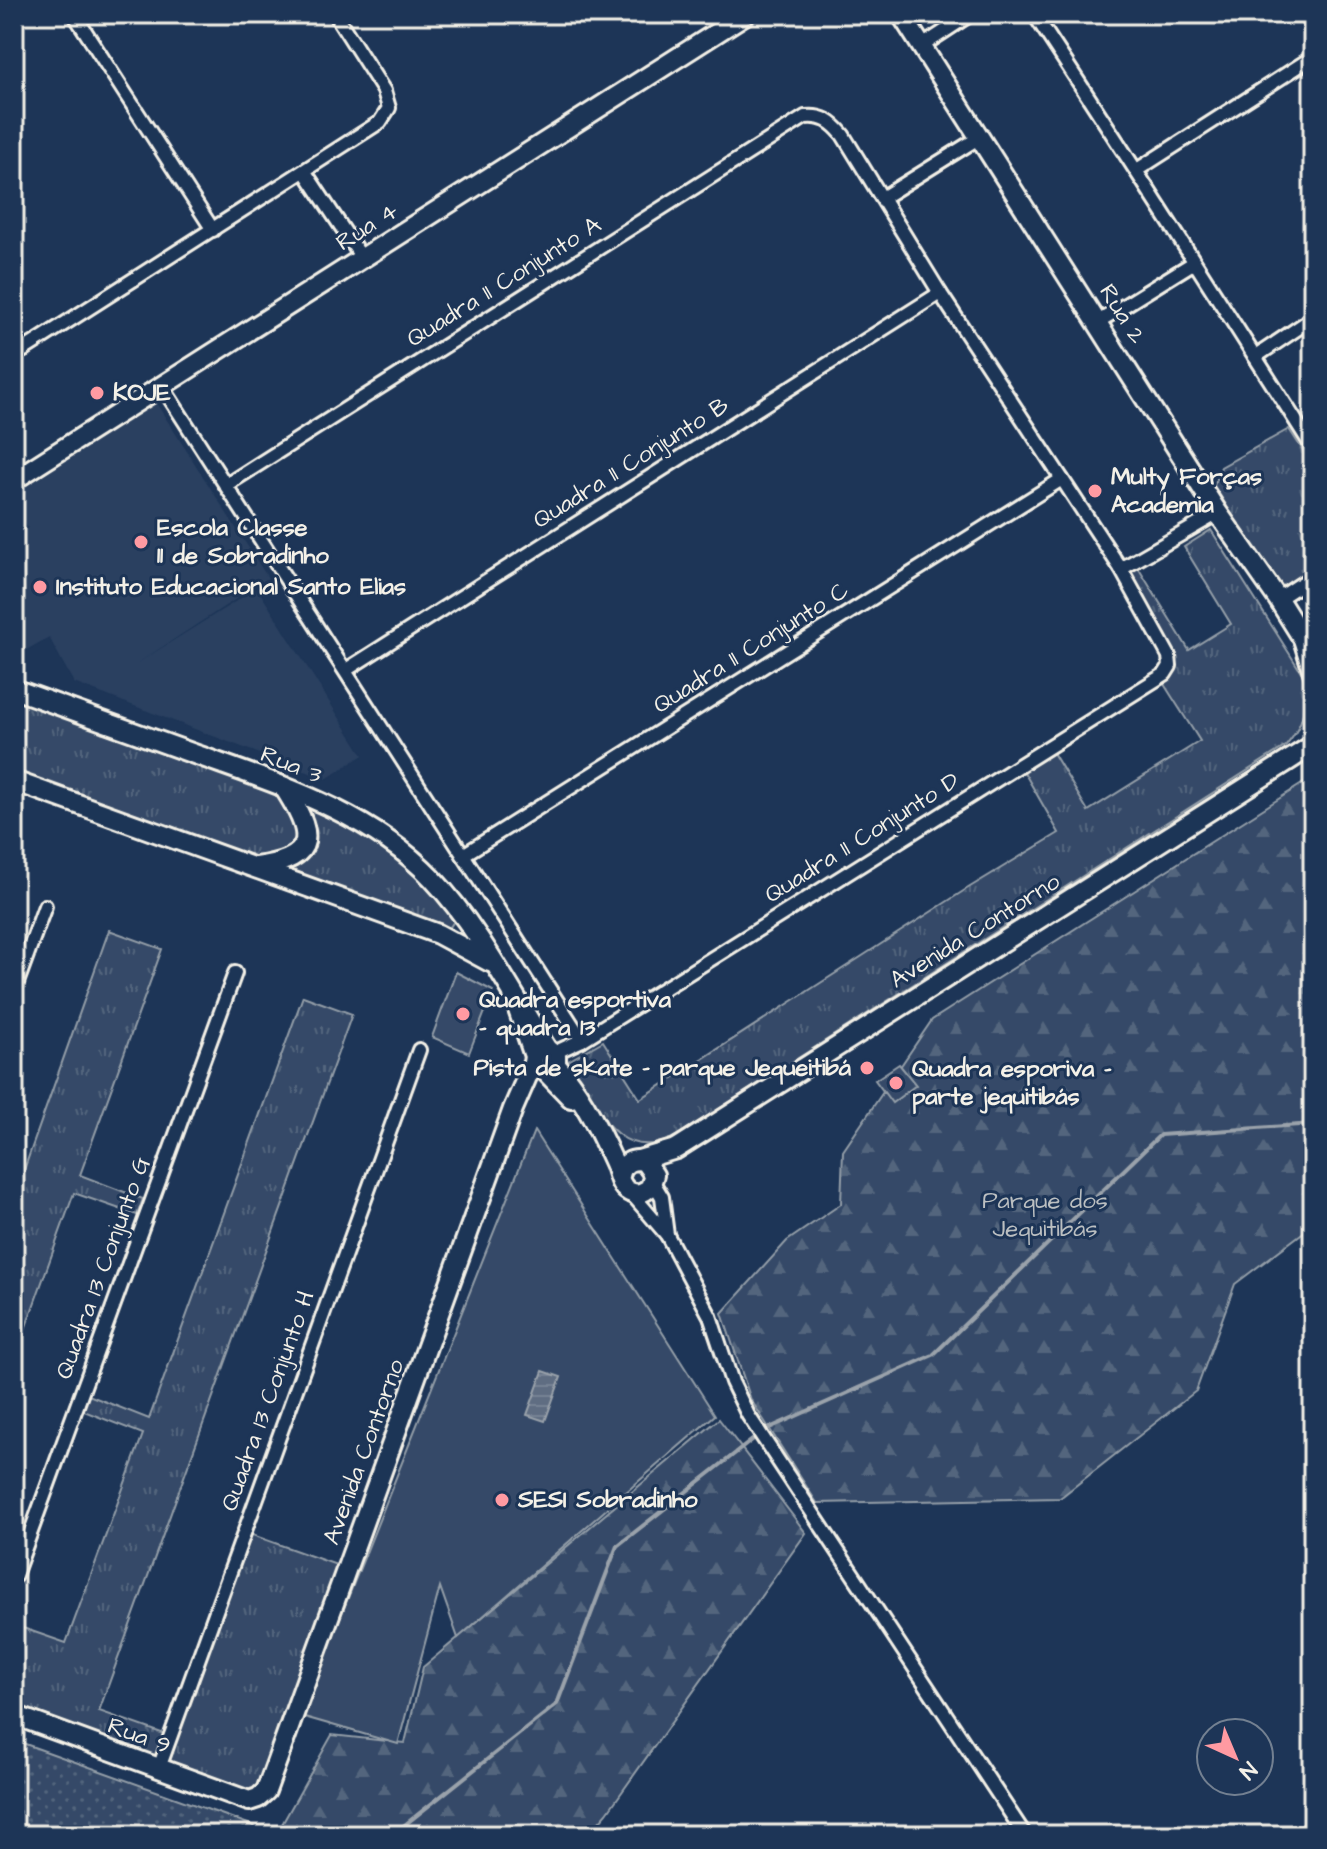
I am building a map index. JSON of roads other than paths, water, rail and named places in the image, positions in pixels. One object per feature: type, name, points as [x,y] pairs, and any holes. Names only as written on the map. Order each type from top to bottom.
[{"type":"street","points":[[74,14],[213,230]]},
{"type":"street","points":[[14,334],[19,353],[380,122],[389,108],[384,91],[335,14]]},
{"type":"street","name":"Rua 4","points":[[14,480],[746,14]]},
{"type":"street","name":"Rua 2","points":[[901,14],[1218,513],[1308,644],[1313,672]]},
{"type":"street","points":[[922,46],[971,14]]},
{"type":"street","points":[[1034,14],[1313,448]]},
{"type":"street","points":[[1137,170],[1313,57]]},
{"type":"street","name":"Quadra 11 Conjunto A","points":[[226,485],[805,117],[815,116],[833,123],[882,198]]},
{"type":"street","points":[[980,137],[882,198],[940,293],[1121,569],[1218,513]]},
{"type":"street","points":[[305,172],[362,258]]},
{"type":"street","points":[[1098,322],[1193,263]]},
{"type":"street","name":"Quadra 11 Conjunto B","points":[[346,670],[940,293]]},
{"type":"street","points":[[1255,357],[1313,318]]},
{"type":"street","points":[[162,386],[582,1040]]},
{"type":"street","name":"Quadra 11 Conjunto C","points":[[463,855],[1062,479]]},
{"type":"street","name":"Quadra 11 Conjunto D","points":[[545,1062],[1165,674],[1170,666],[1169,656],[1121,569]]},
{"type":"street","points":[[1278,599],[1313,576]]},
{"type":"street","name":"Rua 3","points":[[14,689],[283,786],[332,808],[394,845],[432,879],[496,966],[545,1062]]},
{"type":"street","points":[[1306,749],[1313,729]]},
{"type":"street","name":"Avenida Contorno","points":[[636,1160],[676,1149],[1306,749]]},
{"type":"street","points":[[14,781],[438,934],[496,966]]},
{"type":"street","points":[[253,868],[286,862],[297,856],[305,844],[302,819],[283,786]]},
{"type":"street","points":[[14,991],[45,906]]},
{"type":"street","points":[[438,934],[454,922],[457,910]]},
{"type":"street","name":"Quadra 13 Conjunto G","points":[[14,1578],[235,973]]},
{"type":"street","name":"Quadra 13 Conjunto H","points":[[159,1768],[419,1050]]},
{"type":"street","points":[[545,1062],[590,1117],[623,1186],[667,1235],[710,1316],[732,1382],[748,1415],[1025,1835]]},
{"type":"street","name":"Avenida Contorno","points":[[249,1801],[266,1791],[273,1779],[513,1109],[545,1062]]},
{"type":"street","points":[[605,1144],[652,1169],[653,1181],[663,1201],[667,1235]]},
{"type":"street","name":"Avenida Contorno","points":[[653,1181],[676,1149]]},
{"type":"street","points":[[620,1176],[624,1166],[636,1160]]},
{"type":"street","points":[[634,1196],[647,1191],[653,1181]]},
{"type":"street","name":"Rua 9","points":[[14,1715],[249,1801]]},
{"type":"waterway","points":[[392,1835],[557,1704],[617,1546],[765,1430],[933,1355],[1160,1135],[1313,1124]]},
{"type":"place","name":"KOJE","points":[[97,393]]},
{"type":"place","name":"Multy Forças Academia","points":[[1095,491]]},
{"type":"place","name":"Escola Classe 11 de Sobradinho","points":[[141,542]]},
{"type":"place","name":"Instituto Educacional Santo Elias","points":[[40,587]]},
{"type":"place","name":"Quadra esportiva - quadra 13","points":[[463,1014]]},
{"type":"place","name":"Pista de skate - parque Jequeitibá","points":[[867,1068]]},
{"type":"place","name":"Quadra esporiva - parte jequitibás","points":[[896,1083]]},
{"type":"place","name":"SESI Sobradinho","points":[[502,1500]]},
{"type":"park label","name":"Parque dos Jequitibás","points":[[1045,1215]]}]
